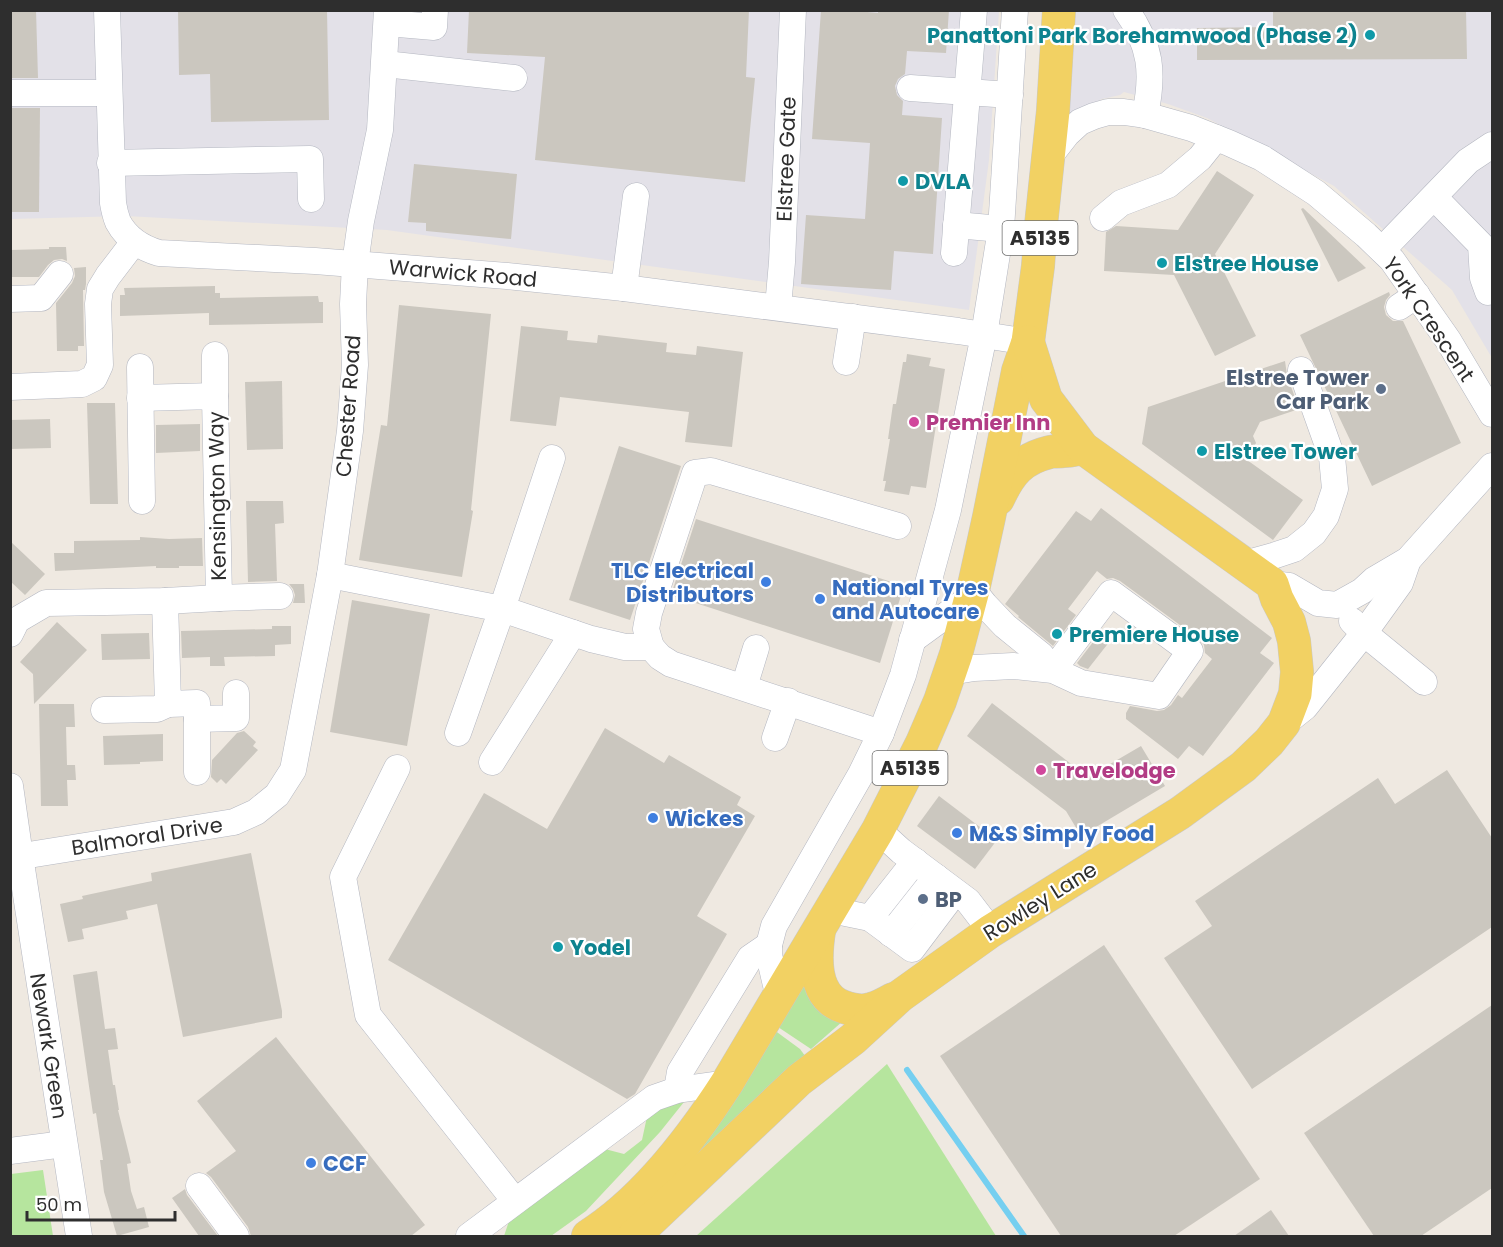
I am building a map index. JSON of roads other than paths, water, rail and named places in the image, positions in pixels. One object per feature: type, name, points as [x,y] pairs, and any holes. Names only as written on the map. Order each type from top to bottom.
[{"type":"main road","name":"A5135","points":[[588,1236],[627,1205],[674,1156],[704,1118],[727,1083],[825,920],[898,847],[922,743],[953,663],[971,599],[990,517],[1018,371],[1028,342],[1050,145],[1059,10]]},
{"type":"main road","name":"A5135","points":[[1028,342],[1046,399],[1083,448],[1272,584],[1276,598],[1289,621],[1296,656],[1295,694],[1284,723]]},
{"type":"main road","name":"A5135","points":[[990,517],[1005,484],[1013,471],[1022,463],[1051,452],[1083,448]]},
{"type":"main road","name":"Rowley Lane","points":[[634,1236],[799,1080],[853,1039],[900,996],[991,931],[1180,813],[1243,767],[1269,742],[1284,723]]},
{"type":"main road","name":"A5135","points":[[825,920],[816,954],[817,972],[824,993],[837,1005],[854,1011],[871,1009],[900,996]]},
{"type":"street","points":[[10,387],[82,384],[94,378],[100,364],[98,304],[100,289],[134,242],[118,222],[113,204],[106,10]]},
{"type":"street","points":[[387,17],[434,27],[435,10]]},
{"type":"street","name":"Elstree Gate","points":[[778,306],[793,10]]},
{"type":"street","points":[[954,253],[974,10]]},
{"type":"street","points":[[779,998],[769,955],[774,926],[861,774],[881,733],[903,675],[948,510],[956,473],[941,464],[957,383],[962,378],[975,379],[1000,229],[1015,10]]},
{"type":"street","points":[[1126,10],[1138,28],[1148,54],[1149,87],[1145,114]]},
{"type":"street","name":"Chester Road","points":[[276,795],[293,770],[330,575],[350,431],[355,365],[353,304],[355,264],[361,221],[380,130],[387,17]]},
{"type":"street","points":[[385,64],[514,78]]},
{"type":"street","points":[[909,88],[1010,95]]},
{"type":"street","points":[[10,93],[108,93]]},
{"type":"street","name":"York Crescent","points":[[1050,145],[1080,122],[1108,112],[1124,112],[1145,114],[1191,129],[1262,158],[1316,193],[1366,234],[1392,260],[1408,302],[1448,340],[1492,414]]},
{"type":"street","points":[[1103,218],[1121,203],[1168,185],[1200,158],[1216,138]]},
{"type":"street","points":[[1382,250],[1468,161],[1492,145]]},
{"type":"street","points":[[110,163],[310,159],[311,199]]},
{"type":"street","points":[[624,288],[636,196]]},
{"type":"street","points":[[1434,197],[1481,245],[1483,278],[1488,292]]},
{"type":"street","points":[[956,225],[1000,229]]},
{"type":"street","name":"Warwick Road","points":[[134,242],[159,253],[355,264],[624,288],[778,306],[1028,342]]},
{"type":"street","points":[[10,299],[41,298],[60,274]]},
{"type":"street","points":[[846,362],[854,317]]},
{"type":"street","points":[[215,355],[215,396]]},
{"type":"street","points":[[140,367],[142,501]]},
{"type":"street","points":[[1244,564],[1294,549],[1314,534],[1326,516],[1335,489],[1332,457],[1301,370]]},
{"type":"street","name":"Kensington Way","points":[[140,398],[215,396],[219,598]]},
{"type":"street","points":[[458,733],[552,458]]},
{"type":"street","name":"Rowley Lane","points":[[1284,723],[1305,707],[1364,633],[1400,583],[1407,560],[1492,466]]},
{"type":"street","points":[[881,733],[671,664],[651,647],[646,629],[649,613],[695,473],[711,471],[898,526]]},
{"type":"street","points":[[1272,584],[1288,586],[1318,603],[1337,605],[1407,560]]},
{"type":"street","points":[[330,575],[502,609],[591,639],[625,647],[651,647]]},
{"type":"street","points":[[953,663],[974,668],[1013,666],[1053,670],[1081,683],[1159,696],[1190,651],[1111,593],[1053,670]]},
{"type":"street","name":"Kensington Way","points":[[13,623],[46,603],[280,596]]},
{"type":"street","points":[[912,640],[971,599]]},
{"type":"street","points":[[953,663],[1028,658],[971,599]]},
{"type":"street","points":[[971,599],[985,605],[1005,626],[1041,655],[1053,670]]},
{"type":"street","points":[[165,601],[168,704]]},
{"type":"street","points":[[1337,605],[1364,633],[1424,682]]},
{"type":"street","points":[[492,762],[573,633]]},
{"type":"street","points":[[744,687],[756,648]]},
{"type":"street","points":[[197,719],[236,718],[236,693]]},
{"type":"street","points":[[775,738],[788,701]]},
{"type":"street","points":[[104,710],[157,709],[168,704],[197,704],[197,772]]},
{"type":"street","points":[[397,768],[344,877],[368,1015],[515,1201]]},
{"type":"street","points":[[10,786],[15,857]]},
{"type":"street","name":"Balmoral Drive","points":[[15,857],[234,822],[256,812],[276,795]]},
{"type":"street","points":[[870,918],[898,847],[953,890],[991,931]]},
{"type":"street","name":"Newark Green","points":[[15,857],[79,1236]]},
{"type":"street","points":[[825,920],[870,918],[912,949],[953,890]]},
{"type":"street","points":[[677,1090],[680,1072],[750,958],[769,945]]},
{"type":"street","points":[[469,1236],[654,1098],[677,1090],[727,1083]]},
{"type":"street","points":[[10,1151],[64,1144]]},
{"type":"street","points":[[199,1186],[236,1236]]},
{"type":"waterway","points":[[907,1070],[1024,1236]]},
{"type":"place","name":"Panattoni Park Borehamwood (Phase 2)","points":[[1370,35]]},
{"type":"place","name":"DVLA","points":[[903,181]]},
{"type":"place","name":"Elstree House","points":[[1162,263]]},
{"type":"place","name":"Elstree Tower Car Park","points":[[1381,389]]},
{"type":"place","name":"Premier Inn","points":[[914,422]]},
{"type":"place","name":"Elstree Tower","points":[[1202,451]]},
{"type":"place","name":"TLC Electrical Distributors","points":[[766,582]]},
{"type":"place","name":"National Tyres and Autocare","points":[[820,599]]},
{"type":"place","name":"Premiere House","points":[[1057,634]]},
{"type":"place","name":"Travelodge","points":[[1041,770]]},
{"type":"place","name":"Wickes","points":[[653,818]]},
{"type":"place","name":"M&S Simply Food","points":[[957,833]]},
{"type":"place","name":"BP","points":[[923,899]]},
{"type":"place","name":"Yodel","points":[[558,947]]},
{"type":"place","name":"CCF","points":[[311,1163]]}]
